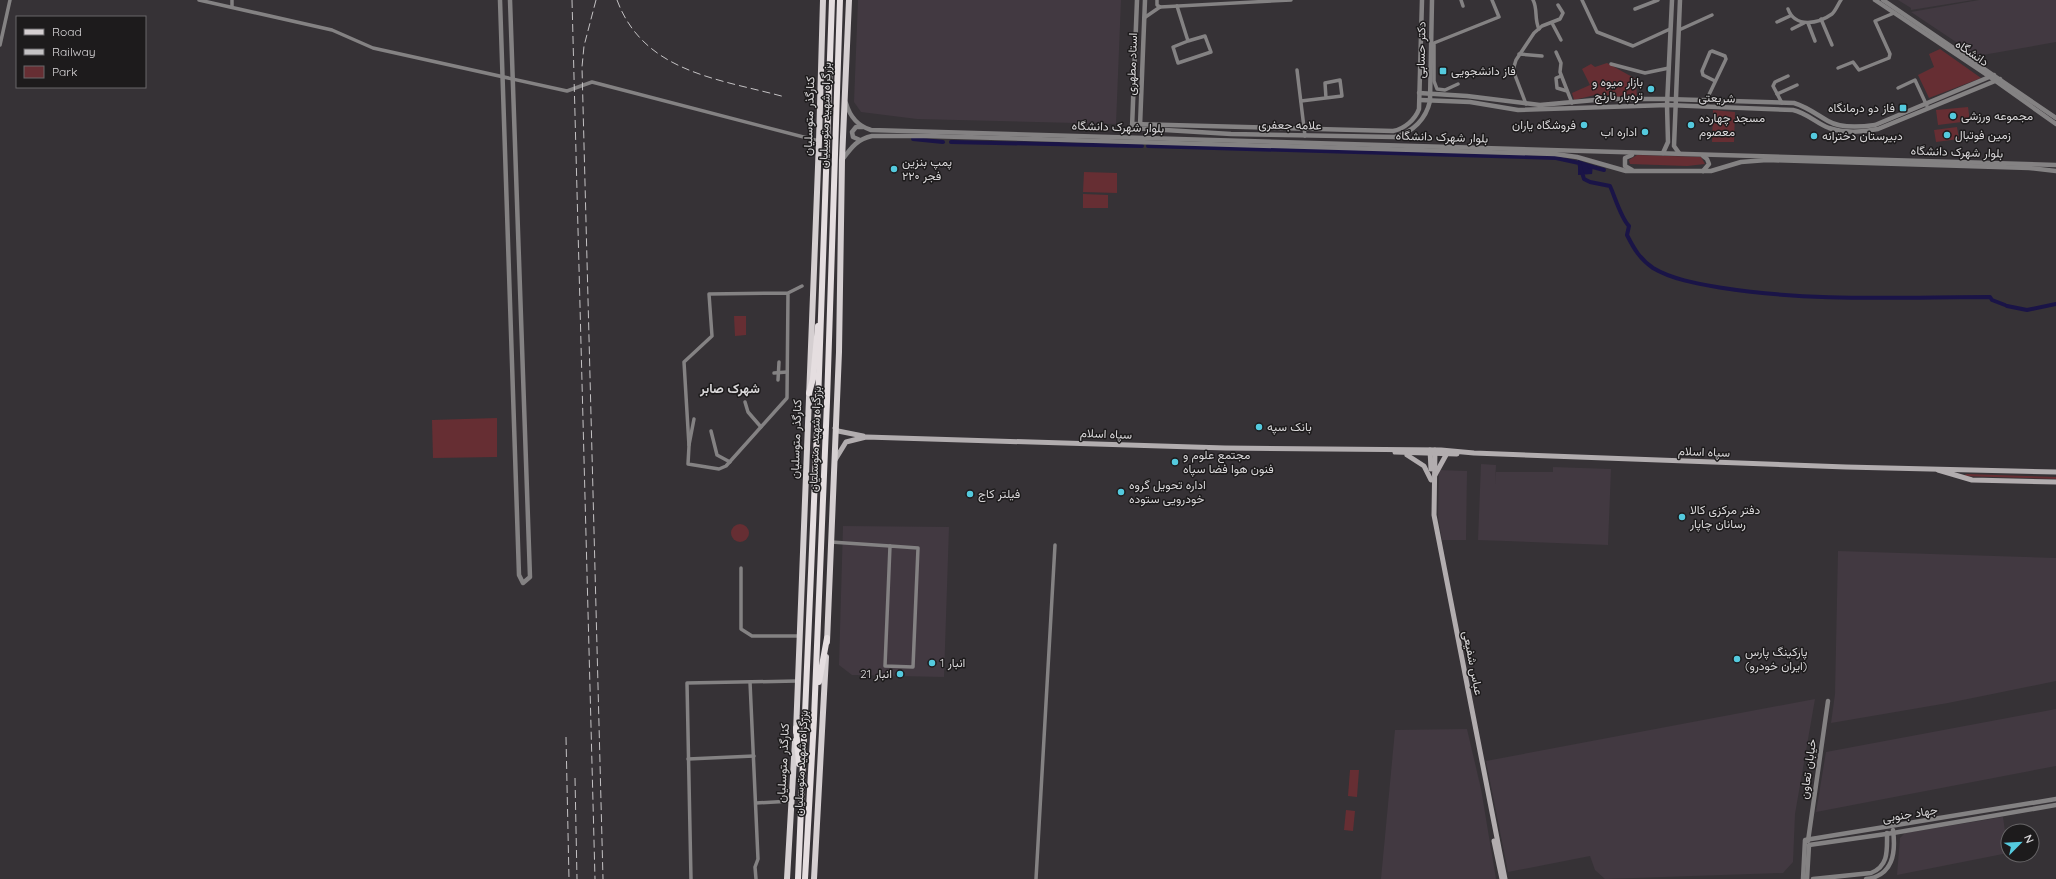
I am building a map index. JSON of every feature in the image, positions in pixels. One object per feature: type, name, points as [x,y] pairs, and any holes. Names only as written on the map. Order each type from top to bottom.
[{"type":"highway","name":"بزرگراه شهید متوسلیان","points":[[798,879],[800,790],[810,618],[832,0]]},
{"type":"highway","name":"بزرگراه شهید متوسلیان","points":[[805,879],[814,719],[833,253],[835,127],[840,0]]},
{"type":"highway","points":[[809,394],[813,379],[817,332],[822,305]]},
{"type":"highway","points":[[814,719],[827,638]]},
{"type":"highway","points":[[796,728],[800,790]]},
{"type":"main road","name":"کنارگذر متوسلیان","points":[[787,879],[800,636],[823,0]]},
{"type":"main road","points":[[814,879],[832,542],[841,284],[842,160],[847,0]]},
{"type":"main road","points":[[835,428],[838,431],[866,437]]},
{"type":"main road","name":"سپاه اسلام","points":[[834,461],[846,442],[866,437],[1225,448],[1388,450],[2056,472]]},
{"type":"main road","name":"سپاه اسلام","points":[[1388,450],[1403,453],[1432,452],[1446,455],[1474,453]]},
{"type":"main road","name":"عباس شفیعی","points":[[1432,452],[1432,515],[1502,879]]},
{"type":"main road","points":[[1403,453],[1420,462],[1432,480]]},
{"type":"main road","points":[[1432,480],[1436,470],[1446,455]]},
{"type":"main road","name":"سپاه اسلام","points":[[1934,469],[1959,478],[1972,480],[2056,482]]},
{"type":"main road","name":"عباس شفیعی","points":[[1432,480],[1434,515],[1506,879]]},
{"type":"main road","points":[[789,838],[790,879]]},
{"type":"street","points":[[0,45],[10,0]]},
{"type":"street","points":[[199,0],[332,30],[373,48],[513,80],[567,91],[592,82],[819,141]]},
{"type":"street","points":[[232,0],[232,7]]},
{"type":"street","points":[[500,0],[519,575],[523,583],[530,577],[510,0]]},
{"type":"street","name":"استاد مطهری","points":[[1132,126],[1137,0]]},
{"type":"street","name":"استاد مطهری","points":[[1140,127],[1145,0]]},
{"type":"street","points":[[1157,0],[1157,4],[1160,7]]},
{"type":"street","points":[[1189,0],[1189,5]]},
{"type":"street","points":[[1144,18],[1160,7],[1291,0]]},
{"type":"street","name":"دکتر حسابی","points":[[1420,100],[1422,0]]},
{"type":"street","name":"دکتر حسابی","points":[[1430,101],[1432,0]]},
{"type":"street","points":[[1461,0],[1463,6]]},
{"type":"street","points":[[1458,84],[1445,90],[1437,89],[1434,81],[1434,43],[1499,17],[1492,0]]},
{"type":"street","points":[[1533,0],[1536,8],[1537,24],[1539,29]]},
{"type":"street","points":[[1582,0],[1597,32],[1633,46],[1670,29]]},
{"type":"street","points":[[1635,9],[1651,1],[1658,0]]},
{"type":"street","points":[[1663,153],[1668,142],[1667,99],[1672,0]]},
{"type":"street","points":[[1679,154],[1674,146],[1680,0]]},
{"type":"street","points":[[1792,29],[1831,14],[1841,0]]},
{"type":"street","name":"دانشگاه","points":[[1875,0],[1895,11],[2056,118]]},
{"type":"street","name":"دانشگاه","points":[[1882,0],[1895,11]]},
{"type":"street","points":[[1526,105],[1513,70],[1519,54],[1528,40],[1539,29],[1560,19],[1562,13],[1558,5]]},
{"type":"street","points":[[1177,6],[1188,41]]},
{"type":"street","points":[[1788,9],[1790,16],[1795,20],[1806,23],[1815,41]]},
{"type":"street","points":[[1838,68],[1853,62],[1859,70],[1889,58],[1890,54],[1875,21],[1895,11]]},
{"type":"street","points":[[1679,30],[1712,15]]},
{"type":"street","points":[[1777,22],[1790,16]]},
{"type":"street","points":[[1821,19],[1832,45]]},
{"type":"street","points":[[1552,22],[1561,40]]},
{"type":"street","points":[[1205,36],[1211,52],[1178,62],[1173,47],[1188,41],[1205,36]]},
{"type":"street","points":[[1706,101],[1726,59],[1725,56],[1712,51],[1710,52],[1702,71],[1703,75],[1715,81]]},
{"type":"street","points":[[1556,52],[1561,63],[1561,76],[1572,103]]},
{"type":"street","points":[[1519,54],[1542,56]]},
{"type":"street","points":[[1611,64],[1645,73],[1669,68]]},
{"type":"street","points":[[1296,70],[1305,136]]},
{"type":"street","points":[[1561,76],[1556,78],[1556,88],[1567,91]]},
{"type":"street","points":[[1782,103],[1773,86],[1775,82],[1788,76]]},
{"type":"street","name":"شریعتی","points":[[1420,100],[1470,102],[1518,110],[1667,105],[1793,110],[1804,113],[1828,128],[1859,132],[1878,130],[1992,76]]},
{"type":"street","points":[[1301,101],[1326,98],[1342,96],[1340,80],[1325,83],[1326,98]]},
{"type":"street","points":[[1898,88],[1915,80],[1927,106]]},
{"type":"street","name":"شریعتی","points":[[1419,93],[1485,98],[1526,105],[1572,103],[1606,99],[1676,99],[1782,103],[1802,105],[1829,122],[1863,126],[1875,125],[1998,80]]},
{"type":"street","name":"دانشگاه","points":[[1998,80],[2056,124]]},
{"type":"street","points":[[1777,94],[1797,85]]},
{"type":"street","points":[[844,98],[852,116],[863,127]]},
{"type":"street","points":[[1605,107],[1606,99]]},
{"type":"street","name":"علامه جعفری","points":[[1140,127],[1305,128],[1393,131],[1399,130],[1416,116],[1420,100]]},
{"type":"street","name":"علامه جعفری","points":[[1132,126],[1305,136],[1395,137],[1404,134],[1424,117],[1430,101]]},
{"type":"street","points":[[842,160],[860,140],[853,137],[852,132],[856,127],[863,127]]},
{"type":"street","name":"بلوار شهرک دانشگاه","points":[[863,127],[871,130],[946,134],[1554,154],[1577,157],[1616,169],[1633,171],[1711,171],[1741,162],[1767,160],[2021,168],[2056,171]]},
{"type":"street","name":"بلوار شهرک دانشگاه","points":[[860,140],[872,136],[946,134],[2056,165]]},
{"type":"street","points":[[1633,171],[1625,166],[1624,160],[1627,156],[1637,153]]},
{"type":"street","points":[[1699,154],[1705,157],[1708,162],[1708,166],[1703,171]]},
{"type":"street","points":[[509,254],[519,253]]},
{"type":"street","points":[[788,293],[787,398],[726,466],[719,469],[688,464],[689,446],[684,362],[712,336],[709,294],[788,293],[802,286]]},
{"type":"street","points":[[778,362],[776,372],[778,380]]},
{"type":"street","points":[[776,372],[787,372]]},
{"type":"street","points":[[745,402],[748,412],[762,427]]},
{"type":"street","points":[[689,446],[694,419]]},
{"type":"street","points":[[711,431],[716,455],[730,462]]},
{"type":"street","points":[[516,474],[526,473]]},
{"type":"street","points":[[832,542],[890,546],[918,548],[913,667],[885,666],[890,546]]},
{"type":"street","points":[[1036,879],[1055,545]]},
{"type":"street","points":[[741,568],[741,629],[752,636],[800,636]]},
{"type":"street","points":[[691,879],[687,683],[797,680]]},
{"type":"street","points":[[750,682],[758,859],[755,866],[756,879]]},
{"type":"street","name":"خیابان تعاون","points":[[1808,842],[1828,701]]},
{"type":"street","points":[[688,759],[754,756]]},
{"type":"street","name":"جهاد جنوبی","points":[[1808,842],[2056,799]]},
{"type":"street","points":[[756,803],[792,802]]},
{"type":"street","name":"جهاد جنوبی","points":[[1808,842],[1887,834],[2056,806]]},
{"type":"street","points":[[1892,827],[1893,833]]},
{"type":"street","points":[[1886,828],[1887,834]]},
{"type":"street","name":"جهاد جنوبی","points":[[1866,879],[1882,875],[1888,869],[1891,861],[1893,833]]},
{"type":"street","name":"جهاد جنوبی","points":[[1814,879],[1871,873],[1879,870],[1886,859],[1887,834]]},
{"type":"street","points":[[1803,879],[1805,840],[1808,842],[1807,879]]},
{"type":"shaded area","points":[[858,0],[1121,0],[1116,124],[917,119],[861,112],[854,102]]},
{"type":"shaded area","points":[[1898,0],[1973,0],[1911,10],[1911,8]]},
{"type":"shaded area","points":[[1979,0],[2056,0],[2056,42],[1977,56],[1911,12]]},
{"type":"shaded area","points":[[1578,160],[1593,165],[1592,174],[1578,175]]},
{"type":"shaded area","points":[[1481,464],[1496,465],[1495,485],[1496,472],[1553,472],[1553,467],[1611,469],[1608,545],[1478,540]]},
{"type":"shaded area","points":[[1439,470],[1467,471],[1466,540],[1442,540],[1438,516]]},
{"type":"shaded area","points":[[843,526],[949,527],[944,677],[852,675],[839,665]]},
{"type":"shaded area","points":[[1838,551],[2056,558],[2056,681],[1948,703],[1831,723],[1835,694]]},
{"type":"shaded area","points":[[1815,699],[1795,814],[1793,862],[1783,873],[1605,879],[1595,870],[1590,856],[1508,872],[1486,761]]},
{"type":"shaded area","points":[[2056,709],[2056,766],[1816,812],[1826,752]]},
{"type":"shaded area","points":[[1467,729],[1481,789],[1496,879],[1381,879],[1395,730]]},
{"type":"shaded area","points":[[2003,817],[2004,823],[2000,823],[2000,855],[1897,875],[1900,838],[1905,833]]},
{"type":"green space","points":[[1940,49],[1981,78],[1929,98],[1918,75],[1934,67],[1929,54]]},
{"type":"green space","points":[[1607,63],[1636,79],[1637,98],[1595,95],[1574,100],[1572,93],[1590,85],[1582,69],[1591,64],[1595,67]]},
{"type":"green space","name":"مجموعه ورزشی","points":[[1968,107],[1970,121],[1938,125],[1936,110]]},
{"type":"green space","points":[[1713,110],[1735,112],[1734,142],[1712,142]]},
{"type":"green space","name":"زمین فوتبال","points":[[1957,127],[1959,139],[1936,142],[1934,130]]},
{"type":"green space","points":[[1637,155],[1701,157],[1705,164],[1687,166],[1630,164],[1629,160]]},
{"type":"green space","points":[[1084,172],[1117,173],[1117,193],[1083,192]]},
{"type":"green space","points":[[1083,194],[1108,195],[1108,208],[1083,208]]},
{"type":"green space","points":[[734,316],[746,316],[746,335],[735,336]]},
{"type":"green space","points":[[497,418],[497,457],[433,458],[432,420]]},
{"type":"green space","points":[[1967,474],[2056,477],[2056,479],[1962,476]]},
{"type":"green space","points":[[740,524],[746,527],[749,533],[746,539],[740,542],[734,539],[731,533],[734,527]]},
{"type":"green space","points":[[1350,770],[1359,770],[1357,797],[1348,796]]},
{"type":"green space","points":[[1346,810],[1355,811],[1353,831],[1344,830]]},
{"type":"waterway","points":[[913,139],[943,142]]},
{"type":"waterway","points":[[951,142],[1142,146]]},
{"type":"waterway","points":[[1148,146],[1556,158],[1579,163],[1584,179],[1590,182],[1610,186],[1621,213],[1629,226],[1627,235],[1632,245],[1644,261],[1653,268],[1678,279],[1723,288],[1790,295],[1856,298],[1990,297],[1992,300],[2005,305]]},
{"type":"waterway","points":[[1589,166],[1604,170]]},
{"type":"waterway","points":[[2007,306],[2027,310],[2056,304]]},
{"type":"railway","points":[[572,0],[595,879]]},
{"type":"railway","points":[[596,0],[584,46],[582,67],[603,879]]},
{"type":"railway","points":[[617,0],[629,24],[646,43],[665,58],[710,78],[785,97]]},
{"type":"railway","points":[[566,737],[569,879]]},
{"type":"railway","points":[[575,778],[577,879]]},
{"type":"place","name":"فاز دانشجویی","points":[[1443,71]]},
{"type":"place","name":"بازار میوه و تره‌بار نارنج","points":[[1651,89]]},
{"type":"place","name":"فاز دو درمانگاه","points":[[1903,108]]},
{"type":"place","name":"مجموعه ورزشی","points":[[1953,116]]},
{"type":"place","name":"فروشگاه یاران","points":[[1584,125]]},
{"type":"place","name":"مسجد چهارده معصوم","points":[[1691,125]]},
{"type":"place","name":"اداره اب","points":[[1645,132]]},
{"type":"place","name":"زمین فوتبال","points":[[1947,135]]},
{"type":"place","name":"دبیرستان دخترانه","points":[[1814,136]]},
{"type":"place","name":"پمپ بنزین ۲۲۰ فجر","points":[[894,169]]},
{"type":"place","name":"بانک سپه","points":[[1259,427]]},
{"type":"place","name":"مجتمع علوم و فنون هوا فضا سپاه","points":[[1175,462]]},
{"type":"place","name":"اداره تحویل گروه خودرویی ستوده","points":[[1121,492]]},
{"type":"place","name":"فیلتر کاج","points":[[970,494]]},
{"type":"place","name":"دفتر مرکزی کالا رسانان چاپار","points":[[1682,517]]},
{"type":"place","name":"پارکینگ پارس (ایران خودرو)","points":[[1737,659]]},
{"type":"place","name":"انبار 1","points":[[932,663]]},
{"type":"place","name":"انبار 21","points":[[900,674]]},
{"type":"district","name":"شهرک صابر","points":[[730,388]]}]
